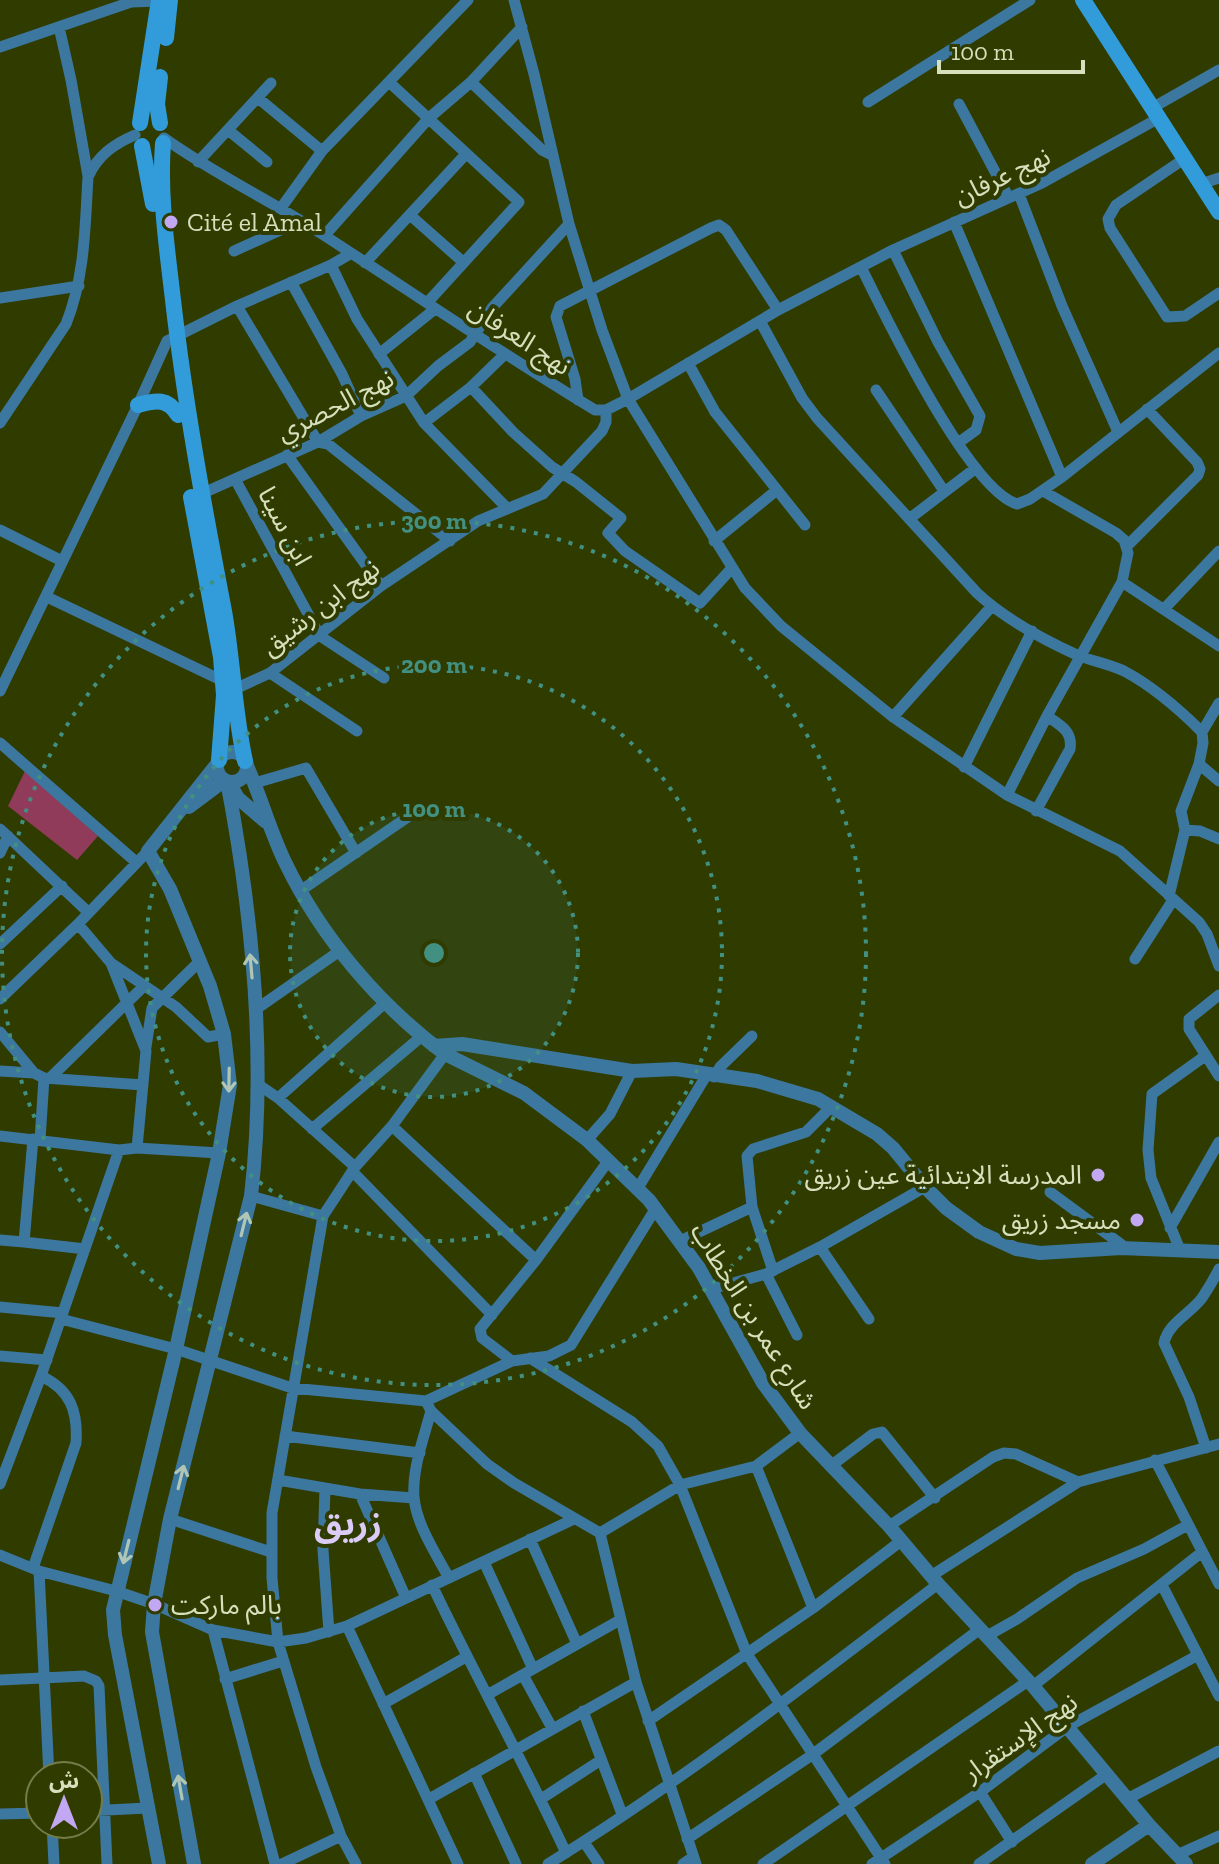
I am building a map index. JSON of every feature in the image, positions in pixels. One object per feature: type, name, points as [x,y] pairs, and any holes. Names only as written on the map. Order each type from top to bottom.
[{"type":"main road","points":[[159,0],[139,135],[152,193],[172,337],[227,628],[229,685],[218,762]]},
{"type":"main road","points":[[170,0],[157,91],[178,415],[221,657],[246,763]]},
{"type":"main road","points":[[1083,0],[1184,159],[1217,204]]},
{"type":"main road","points":[[139,135],[148,119],[162,135]]},
{"type":"main road","points":[[139,135],[155,148],[162,135]]},
{"type":"main road","points":[[138,405],[154,400],[163,401],[173,407],[178,415]]},
{"type":"street","points":[[0,47],[131,2],[159,0]]},
{"type":"street","points":[[281,208],[322,151],[468,0]]},
{"type":"street","points":[[514,0],[569,224],[628,399],[745,588],[781,626],[893,717],[964,767],[1036,811],[1120,851],[1199,922],[1216,945],[1219,966]]},
{"type":"street","points":[[868,102],[1030,0]]},
{"type":"street","points":[[0,423],[66,324],[82,271],[88,177],[80,122],[59,27]]},
{"type":"street","points":[[325,235],[429,118],[471,82],[522,27]]},
{"type":"street","name":"نهج عرفان","points":[[861,267],[1079,164],[1219,70]]},
{"type":"street","points":[[379,354],[431,306],[463,262],[519,202],[389,82]]},
{"type":"street","points":[[471,82],[542,150],[552,155]]},
{"type":"street","points":[[198,162],[271,83]]},
{"type":"street","points":[[258,98],[322,151]]},
{"type":"street","points":[[959,104],[1014,196],[1118,432]]},
{"type":"street","points":[[228,130],[267,162]]},
{"type":"street","points":[[88,177],[93,166],[115,144],[139,135]]},
{"type":"street","name":"نهج العرفان","points":[[162,135],[198,162],[325,235],[504,355],[595,410],[606,410]]},
{"type":"street","points":[[365,263],[466,154]]},
{"type":"street","points":[[1184,159],[1116,205],[1108,219],[1110,228],[1167,317],[1185,316],[1219,293]]},
{"type":"street","points":[[1201,184],[1219,178]]},
{"type":"street","points":[[410,215],[463,262]]},
{"type":"street","points":[[234,251],[285,228],[296,218]]},
{"type":"street","points":[[954,222],[1062,477]]},
{"type":"street","name":"نهج الحصري","points":[[201,494],[318,442],[361,416],[406,396],[470,342],[492,308],[569,224]]},
{"type":"street","points":[[578,400],[575,379],[556,317],[560,306],[719,225],[726,230],[778,310]]},
{"type":"street","points":[[893,250],[938,342],[980,416],[976,430],[958,443]]},
{"type":"street","points":[[0,691],[172,337],[350,254]]},
{"type":"street","points":[[331,265],[357,319],[424,423],[507,508]]},
{"type":"street","points":[[606,410],[778,310],[861,267],[901,349],[958,443],[976,468],[1010,502],[1023,502],[1062,477],[1219,353]]},
{"type":"street","points":[[291,282],[342,374],[361,416]]},
{"type":"street","points":[[0,298],[79,286]]},
{"type":"street","points":[[237,306],[318,442],[328,444],[450,541]]},
{"type":"street","points":[[760,321],[802,398],[817,418],[992,606],[1080,656],[1121,670],[1143,682],[1202,732]]},
{"type":"street","points":[[424,423],[471,387],[504,355]]},
{"type":"street","points":[[688,363],[715,412],[805,525]]},
{"type":"street","points":[[471,387],[513,432],[563,475],[621,518],[608,533],[625,551],[700,603],[732,568]]},
{"type":"street","points":[[876,390],[944,491]]},
{"type":"street","points":[[1007,795],[1122,582],[1127,546],[1198,475],[1200,469],[1197,462],[1147,409]]},
{"type":"street","name":"نهج ابن رشيق","points":[[229,685],[270,673],[381,586],[478,521],[543,494],[602,431],[606,410]]},
{"type":"street","points":[[287,455],[381,586]]},
{"type":"street","points":[[909,519],[976,468]]},
{"type":"street","name":"ابن سينا","points":[[235,479],[320,636]]},
{"type":"street","points":[[714,541],[777,490]]},
{"type":"street","points":[[1043,491],[1116,533],[1127,546]]},
{"type":"street","points":[[0,530],[62,561]]},
{"type":"street","points":[[1164,609],[1219,551]]},
{"type":"street","points":[[1122,582],[1219,646]]},
{"type":"street","points":[[47,597],[229,685]]},
{"type":"street","points":[[893,717],[992,606]]},
{"type":"street","points":[[964,767],[1032,631]]},
{"type":"street","points":[[320,636],[384,678]]},
{"type":"street","points":[[270,673],[357,731]]},
{"type":"street","points":[[1135,959],[1171,898],[1185,830],[1181,811],[1199,764],[1202,732],[1219,703]]},
{"type":"street","points":[[1036,811],[1071,742],[1064,727],[1047,716]]},
{"type":"street","points":[[0,743],[136,862]]},
{"type":"street","points":[[0,999],[148,851],[218,762],[230,753],[239,754],[246,763],[242,778],[227,781],[182,811]]},
{"type":"street","points":[[218,762],[218,774],[227,781],[238,798],[268,823]]},
{"type":"street","name":"شارع عمر بن الخطاب","points":[[246,763],[268,823],[300,891],[341,950],[385,1003],[434,1045],[524,1093],[587,1140],[638,1188],[680,1241],[711,1289],[763,1383],[800,1433],[889,1526],[1030,1683],[1181,1859]]},
{"type":"street","points":[[1199,764],[1219,781]]},
{"type":"street","points":[[255,783],[306,768],[356,853]]},
{"type":"street","points":[[194,1864],[152,1632],[154,1604],[170,1519],[251,1196],[259,1085],[255,1010],[244,881],[227,781]]},
{"type":"street","points":[[300,891],[415,812]]},
{"type":"street","points":[[1185,830],[1200,831],[1219,839]]},
{"type":"street","points":[[4,832],[88,912]]},
{"type":"street","points":[[0,853],[4,832]]},
{"type":"street","points":[[148,851],[170,889],[200,961],[224,1034],[230,1085],[219,1153],[176,1349],[113,1610],[115,1635],[159,1864]]},
{"type":"street","points":[[0,944],[62,886]]},
{"type":"street","points":[[78,924],[111,963],[162,998],[208,1037],[224,1034]]},
{"type":"street","points":[[255,1010],[341,950]]},
{"type":"street","points":[[137,1148],[149,1015],[200,961]]},
{"type":"street","points":[[111,963],[146,1051]]},
{"type":"street","points":[[24,1242],[43,1077],[144,986]]},
{"type":"street","points":[[1219,995],[1189,1019],[1189,1029],[1219,1076]]},
{"type":"street","points":[[278,1098],[385,1003]]},
{"type":"street","points":[[0,1032],[43,1077]]},
{"type":"street","points":[[638,1188],[710,1076],[752,1036]]},
{"type":"street","points":[[312,1129],[434,1045],[462,1044],[632,1071],[676,1069],[773,1085],[832,1106],[877,1134],[893,1148],[946,1208],[979,1232],[1016,1249],[1056,1253],[1121,1248],[1219,1252]]},
{"type":"street","points":[[356,1864],[341,1836],[316,1767],[278,1642],[271,1552],[272,1513],[323,1216],[354,1169],[392,1126],[434,1045]]},
{"type":"street","points":[[1180,1250],[1151,1178],[1148,1150],[1152,1094],[1205,1056]]},
{"type":"street","points":[[0,1071],[143,1085]]},
{"type":"street","points":[[587,1140],[610,1114],[632,1071]]},
{"type":"street","points":[[259,1085],[278,1098],[354,1169],[492,1315]]},
{"type":"street","points":[[797,1335],[769,1272],[752,1207],[747,1160],[749,1151],[806,1132],[832,1106]]},
{"type":"street","points":[[392,1126],[536,1260]]},
{"type":"street","points":[[0,1136],[119,1150],[137,1148],[219,1153]]},
{"type":"street","points":[[1170,1228],[1219,1142]]},
{"type":"street","points":[[1,1480],[47,1360],[119,1150]]},
{"type":"street","points":[[512,1361],[480,1334],[483,1324],[536,1260],[609,1160]]},
{"type":"street","points":[[711,1289],[769,1272],[820,1247],[925,1187]]},
{"type":"street","points":[[1050,1192],[1100,1227],[1122,1245],[1121,1248]]},
{"type":"street","points":[[251,1196],[323,1216]]},
{"type":"street","points":[[680,1241],[752,1207]]},
{"type":"street","points":[[0,1307],[62,1316],[176,1349],[292,1388],[429,1406],[512,1361],[562,1352],[578,1336],[656,1208]]},
{"type":"street","points":[[0,1240],[85,1249]]},
{"type":"street","points":[[820,1247],[869,1319]]},
{"type":"street","points":[[1206,1448],[1189,1397],[1164,1343],[1171,1328],[1201,1300],[1219,1269]]},
{"type":"street","points":[[0,1356],[47,1360]]},
{"type":"street","points":[[530,1358],[647,1433],[668,1460],[747,1654],[880,1862]]},
{"type":"street","points":[[41,1376],[57,1383],[68,1395],[74,1409],[77,1433],[36,1570],[48,1760]]},
{"type":"street","points":[[429,1406],[414,1498],[422,1524],[449,1578]]},
{"type":"street","points":[[429,1406],[487,1464],[600,1533],[636,1682],[687,1839],[691,1862]]},
{"type":"street","points":[[832,1465],[873,1434],[882,1432],[935,1498]]},
{"type":"street","points":[[600,1533],[680,1485],[756,1466],[800,1433]]},
{"type":"street","points":[[285,1436],[420,1453]]},
{"type":"street","points":[[548,1864],[779,1705],[935,1580],[1078,1482],[1219,1444]]},
{"type":"street","points":[[889,1526],[1004,1453],[1016,1454],[1078,1482]]},
{"type":"street","points":[[1155,1460],[1219,1584]]},
{"type":"street","points":[[756,1466],[813,1608]]},
{"type":"street","points":[[278,1480],[360,1494],[414,1498]]},
{"type":"street","points":[[325,1489],[323,1550],[329,1632]]},
{"type":"street","points":[[360,1494],[406,1598]]},
{"type":"street","points":[[170,1519],[271,1552]]},
{"type":"street","points":[[0,1555],[36,1570],[154,1604],[213,1630],[278,1642],[347,1626],[574,1519]]},
{"type":"street","points":[[687,1839],[812,1755],[983,1633],[1017,1619],[1077,1578],[1144,1549],[1188,1525]]},
{"type":"street","points":[[530,1539],[577,1644]]},
{"type":"street","points":[[648,1721],[813,1608],[901,1541]]},
{"type":"street","points":[[763,1864],[1030,1683],[1202,1552]]},
{"type":"street","points":[[484,1562],[552,1728]]},
{"type":"street","points":[[432,1585],[566,1853]]},
{"type":"street","points":[[1162,1585],[1219,1696]]},
{"type":"street","points":[[487,1695],[620,1620]]},
{"type":"street","points":[[347,1626],[458,1864]]},
{"type":"street","points":[[213,1630],[275,1864]]},
{"type":"street","name":"نهج الإستقرار","points":[[880,1862],[1067,1727],[1198,1655]]},
{"type":"street","points":[[383,1704],[466,1657]]},
{"type":"street","points":[[225,1679],[283,1661]]},
{"type":"street","points":[[0,1680],[91,1677],[99,1686],[101,1760]]},
{"type":"street","points":[[429,1799],[636,1682]]},
{"type":"street","points":[[583,1711],[622,1814]]},
{"type":"street","points":[[1129,1798],[1219,1751]]},
{"type":"street","points":[[541,1799],[601,1760]]},
{"type":"street","points":[[474,1773],[516,1864]]},
{"type":"street","points":[[979,1864],[1107,1774]]},
{"type":"street","points":[[980,1792],[1012,1842]]},
{"type":"street","points":[[104,1811],[147,1808]]},
{"type":"street","points":[[0,1814],[24,1813]]},
{"type":"street","points":[[104,1824],[107,1864]]},
{"type":"street","points":[[1092,1864],[1149,1825]]},
{"type":"street","points":[[282,1864],[341,1836]]},
{"type":"street","points":[[1181,1859],[1219,1836]]},
{"type":"street","points":[[53,1840],[54,1864]]},
{"type":"street","points":[[584,1842],[599,1864]]},
{"type":"shaded area","points":[[25,771],[98,836],[77,860],[8,806]]},
{"type":"place","name":"Cité el Amal","points":[[171,222]]},
{"type":"place","name":"المدرسة الابتدائية عين زريق","points":[[1098,1175]]},
{"type":"place","name":"مسجد زريق","points":[[1137,1220]]},
{"type":"place","name":"بالم ماركت","points":[[155,1605]]},
{"type":"district","name":"زريق","points":[[348,1523]]}]
